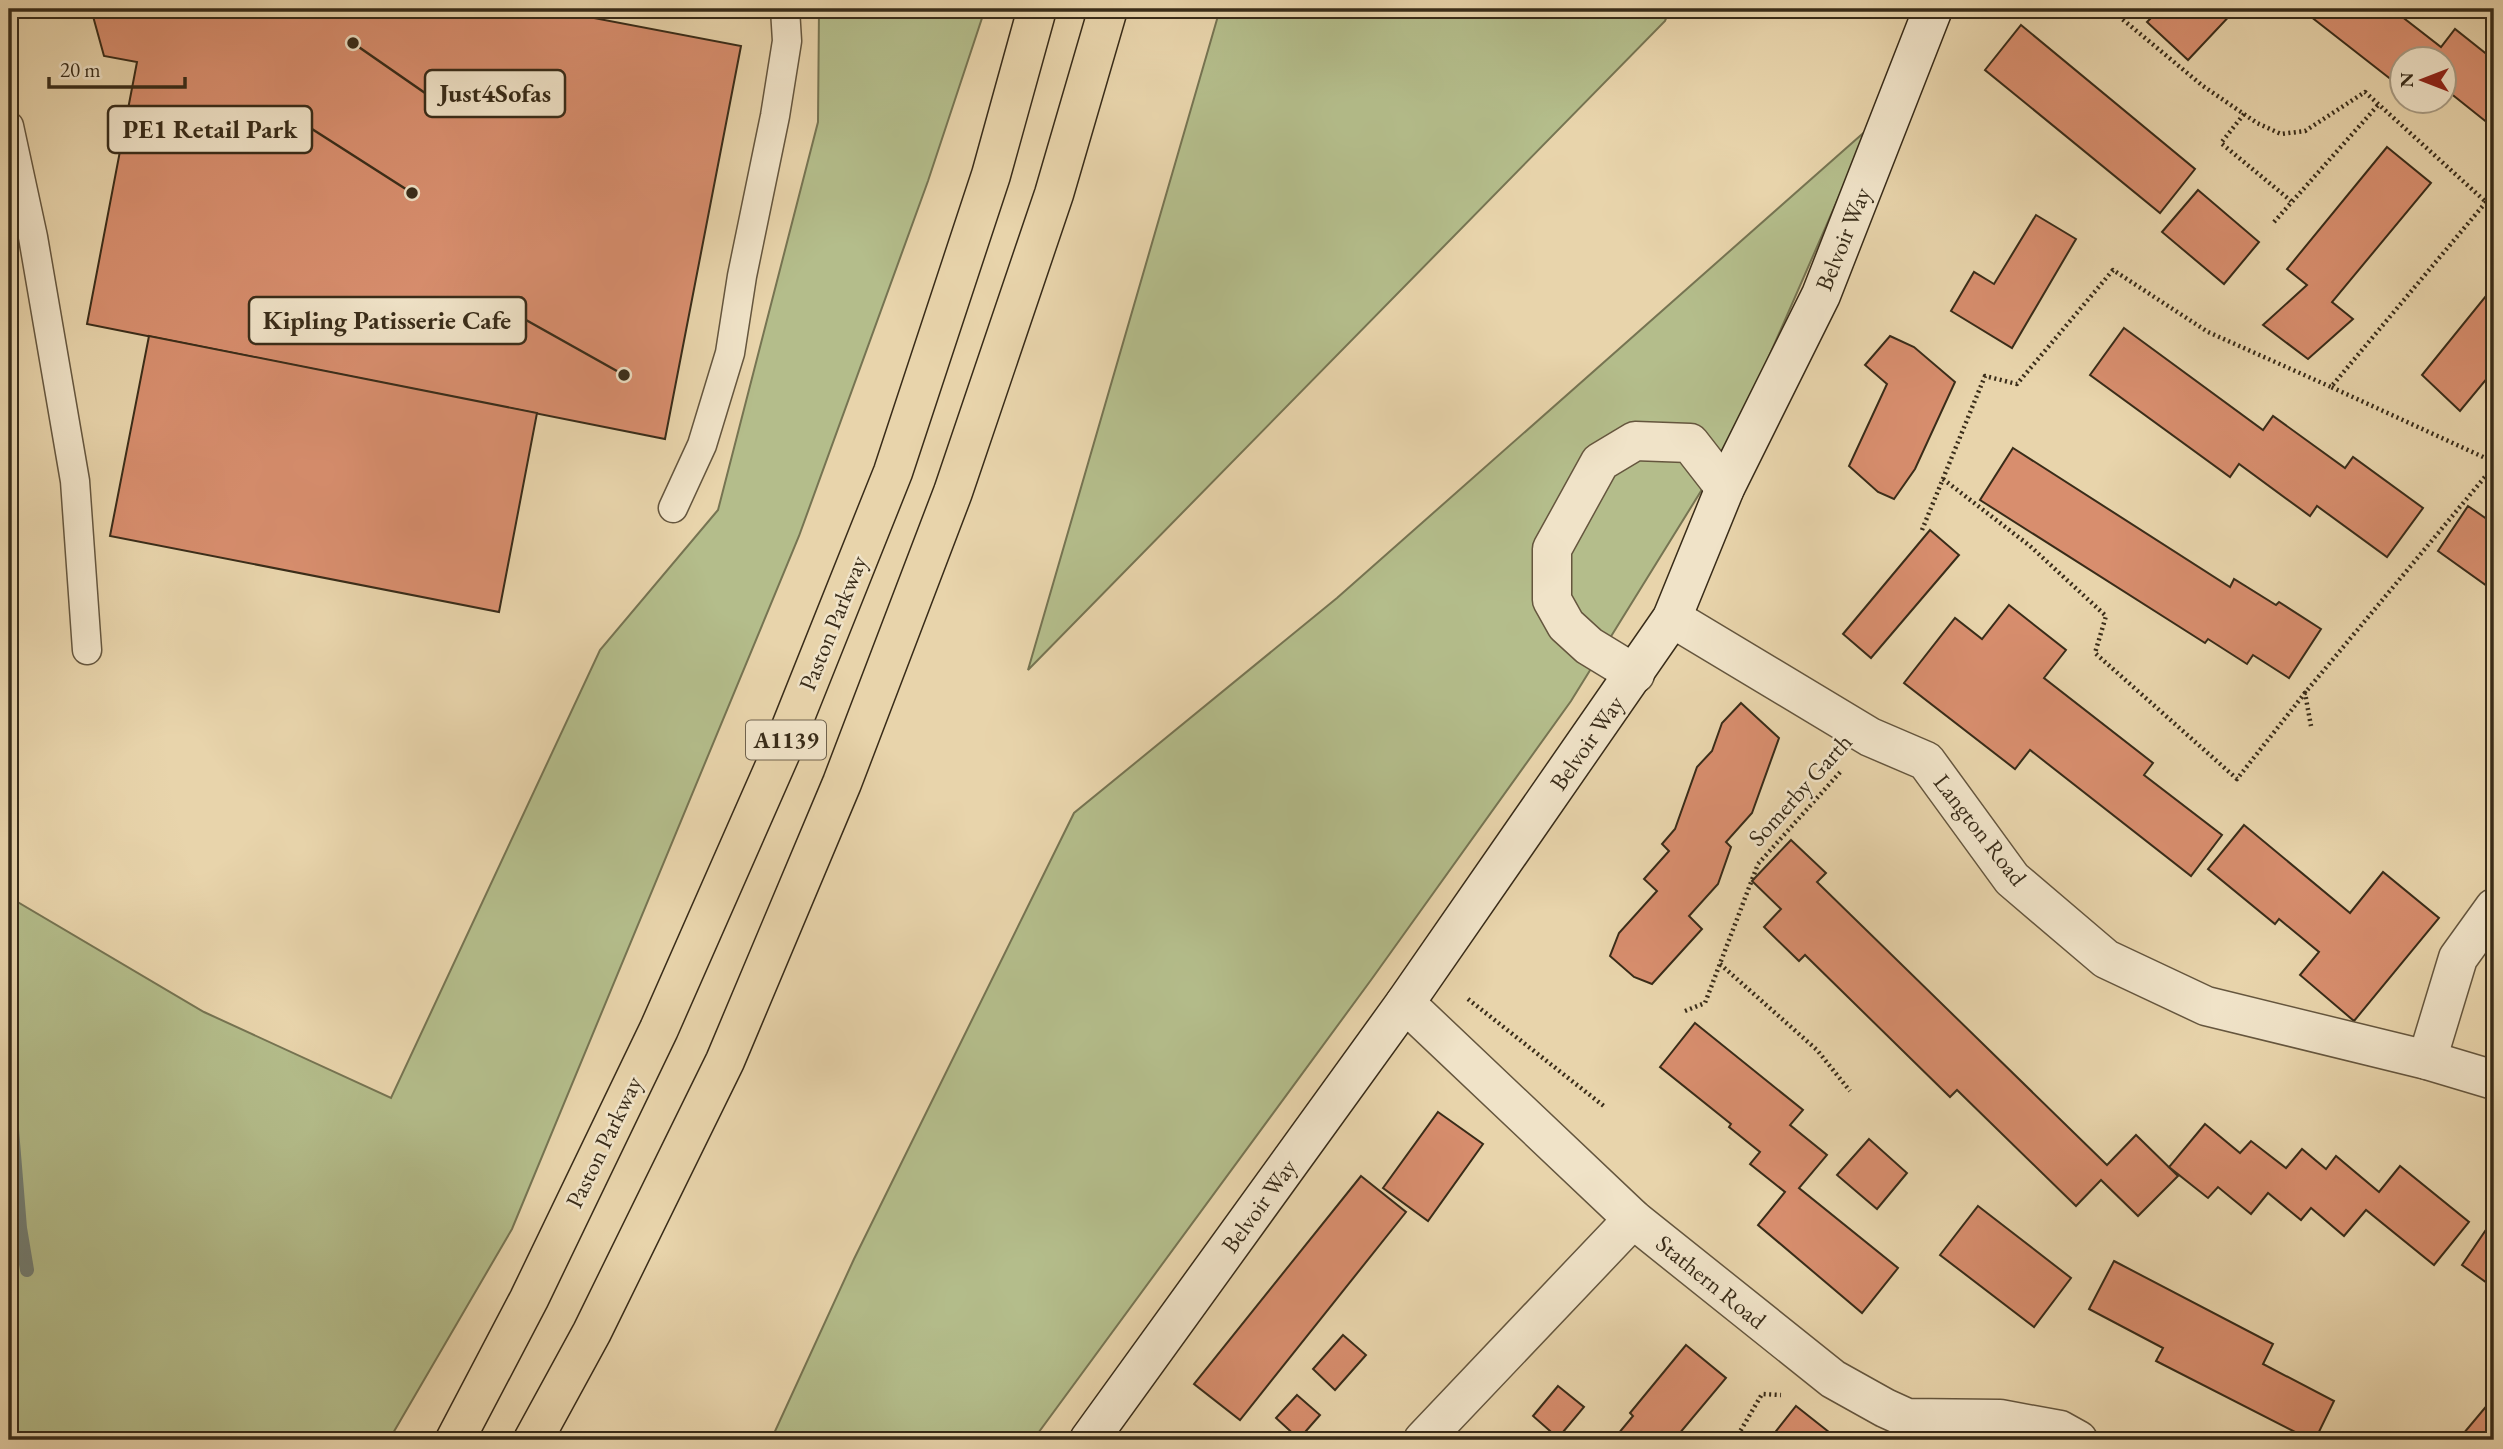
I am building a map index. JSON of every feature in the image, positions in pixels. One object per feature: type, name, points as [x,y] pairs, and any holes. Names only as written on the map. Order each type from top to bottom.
[{"type":"highway","name":"Paston Parkway","points":[[455,1440],[529,1299],[659,1029],[781,752],[893,472],[991,175],[1037,9]]},
{"type":"highway","name":"A1139","points":[[533,1440],[592,1332],[725,1061],[842,783],[953,492],[1054,194],[1108,9]]},
{"type":"street","name":"Belvoir Way","points":[[1089,1440],[1405,1003],[1672,618],[1725,488],[1821,295],[1933,9]]},
{"type":"street","points":[[1635,674],[1589,646],[1566,625],[1552,600],[1552,549],[1600,462],[1635,441],[1690,443],[1725,488]]},
{"type":"street","name":"Langton Road","points":[[1672,618],[1870,737],[1926,761],[2012,879],[2106,959],[2206,1006],[2427,1060],[2494,1080]]},
{"type":"street","points":[[2427,1060],[2458,958],[2494,908]]},
{"type":"street","name":"Stathern Road","points":[[1405,1003],[1633,1219],[1833,1379],[1908,1418],[2000,1419],[2060,1430],[2078,1440]]},
{"type":"street","points":[[1423,1440],[1633,1219]]},
{"type":"lane","points":[[673,508],[702,445],[730,353],[787,41],[785,9]]},
{"type":"lane","points":[[9,126],[33,237],[75,481],[87,650]]},
{"type":"path","points":[[2110,9],[2203,86],[2244,114],[2281,134],[2305,131],[2365,92],[2486,202],[2494,205]]},
{"type":"path","points":[[2274,222],[2379,104]]},
{"type":"path","points":[[2244,114],[2221,143],[2291,201]]},
{"type":"path","points":[[2331,387],[2486,202]]},
{"type":"path","points":[[1922,530],[1985,376],[2017,384],[2113,270],[2208,332],[2494,464],[2237,779],[2095,653],[2106,616],[2030,546],[1943,479]]},
{"type":"path","points":[[2304,695],[2305,693],[2312,726]]},
{"type":"path","name":"Somerby Garth","points":[[1685,1011],[1705,1003],[1758,864],[1870,737]]},
{"type":"path","points":[[1720,964],[1817,1050],[1850,1091]]},
{"type":"path","points":[[1429,969],[1605,1107]]},
{"type":"path","points":[[1735,1440],[1762,1394],[1793,1395]]},
{"type":"green space","points":[[819,9],[985,9],[928,181],[799,536],[512,1229],[389,1440],[9,1440],[9,897],[204,1012],[391,1098],[600,650],[718,510],[818,122]]},
{"type":"green space","points":[[1220,9],[1670,9],[1665,21],[1028,670]]},
{"type":"green space","points":[[1869,128],[1732,441],[1571,701],[1371,980],[1033,1440],[771,1440],[854,1259],[1074,813],[1337,598]]},
{"type":"building","points":[[91,9],[579,9],[578,15],[741,46],[665,439],[87,324],[137,62],[104,56]]},
{"type":"building","points":[[2160,9],[2236,9],[2188,60],[2147,22]]},
{"type":"building","points":[[2301,9],[2392,9],[2440,46],[2388,46],[2388,77]]},
{"type":"building","points":[[2021,25],[2195,169],[2160,213],[1985,70]]},
{"type":"building","points":[[2455,29],[2494,60],[2494,128],[2458,99],[2458,46],[2442,46]]},
{"type":"building","points":[[2387,147],[2431,183],[2332,302],[2353,319],[2308,359],[2263,325],[2307,285],[2287,269]]},
{"type":"building","points":[[2198,190],[2259,242],[2224,284],[2162,232]]},
{"type":"building","points":[[2036,215],[2076,239],[2012,348],[1951,311],[1974,272],[1994,284]]},
{"type":"building","points":[[2494,286],[2494,370],[2460,411],[2422,375]]},
{"type":"building","points":[[2124,328],[2263,430],[2273,416],[2345,468],[2353,457],[2423,508],[2387,557],[2317,506],[2310,516],[2239,464],[2230,477],[2090,375]]},
{"type":"building","points":[[149,336],[537,413],[499,612],[110,536]]},
{"type":"building","points":[[1890,336],[1914,347],[1955,382],[1915,469],[1894,499],[1878,492],[1849,466],[1887,384],[1865,365]]},
{"type":"building","points":[[2013,448],[2230,587],[2234,579],[2276,605],[2279,602],[2321,629],[2289,678],[2253,655],[2247,664],[2208,639],[2205,643],[1980,500]]},
{"type":"building","points":[[2468,506],[2494,524],[2494,591],[2438,551]]},
{"type":"building","points":[[1930,530],[1959,555],[1871,658],[1843,634]]},
{"type":"building","points":[[2009,605],[2066,650],[2044,678],[2153,763],[2144,775],[2222,835],[2191,876],[2030,750],[2015,769],[1904,683],[1955,618],[1982,639]]},
{"type":"building","points":[[1741,703],[1779,738],[1752,813],[1726,842],[1731,847],[1718,884],[1689,916],[1702,929],[1652,984],[1634,977],[1610,956],[1619,933],[1657,891],[1644,879],[1669,851],[1662,844],[1675,829],[1697,767],[1712,751],[1722,723]]},
{"type":"building","points":[[2244,825],[2350,913],[2383,872],[2439,918],[2354,1021],[2300,975],[2319,952],[2279,919],[2275,924],[2208,869]]},
{"type":"building","points":[[1791,840],[1826,873],[1817,882],[2107,1165],[2136,1135],[2178,1176],[2138,1216],[2101,1180],[2076,1206],[1957,1090],[1950,1097],[1805,955],[1799,961],[1764,927],[1781,909],[1752,881]]},
{"type":"building","points":[[1695,1023],[1803,1110],[1790,1125],[1827,1155],[1799,1188],[1898,1268],[1862,1313],[1758,1225],[1785,1192],[1750,1164],[1760,1152],[1729,1127],[1731,1124],[1660,1067]]},
{"type":"building","points":[[1438,1112],[1483,1144],[1428,1221],[1383,1188]]},
{"type":"building","points":[[2205,1124],[2240,1153],[2251,1141],[2286,1168],[2302,1149],[2326,1169],[2336,1156],[2379,1192],[2400,1166],[2469,1222],[2434,1265],[2366,1210],[2344,1236],[2311,1208],[2301,1220],[2268,1193],[2251,1214],[2218,1187],[2208,1198],[2169,1167]]},
{"type":"building","points":[[1869,1139],[1907,1173],[1877,1209],[1837,1175]]},
{"type":"building","points":[[1361,1176],[1406,1212],[1240,1420],[1194,1384]]},
{"type":"building","points":[[1978,1206],[2071,1278],[2034,1327],[1940,1255]]},
{"type":"building","points":[[2494,1218],[2494,1288],[2462,1265]]},
{"type":"building","points":[[2114,1261],[2273,1344],[2263,1364],[2334,1401],[2315,1440],[2156,1361],[2163,1348],[2089,1309]]},
{"type":"building","points":[[1343,1335],[1366,1355],[1335,1390],[1313,1369]]},
{"type":"building","points":[[1686,1345],[1726,1378],[1674,1440],[1613,1440],[1633,1416],[1630,1413]]},
{"type":"building","points":[[1558,1386],[1584,1407],[1558,1438],[1533,1416]]},
{"type":"building","points":[[1297,1395],[1320,1415],[1299,1439],[1276,1418]]},
{"type":"building","points":[[2494,1397],[2494,1440],[2458,1440]]},
{"type":"building","points":[[1796,1406],[1839,1440],[1769,1440]]},
{"type":"waterway","points":[[9,1093],[20,1228],[27,1270]]},
{"type":"place","name":"Just4Sofas","points":[[353,43]]},
{"type":"place","name":"PE1 Retail Park","points":[[412,193]]},
{"type":"place","name":"Kipling Patisserie Cafe","points":[[624,375]]}]
